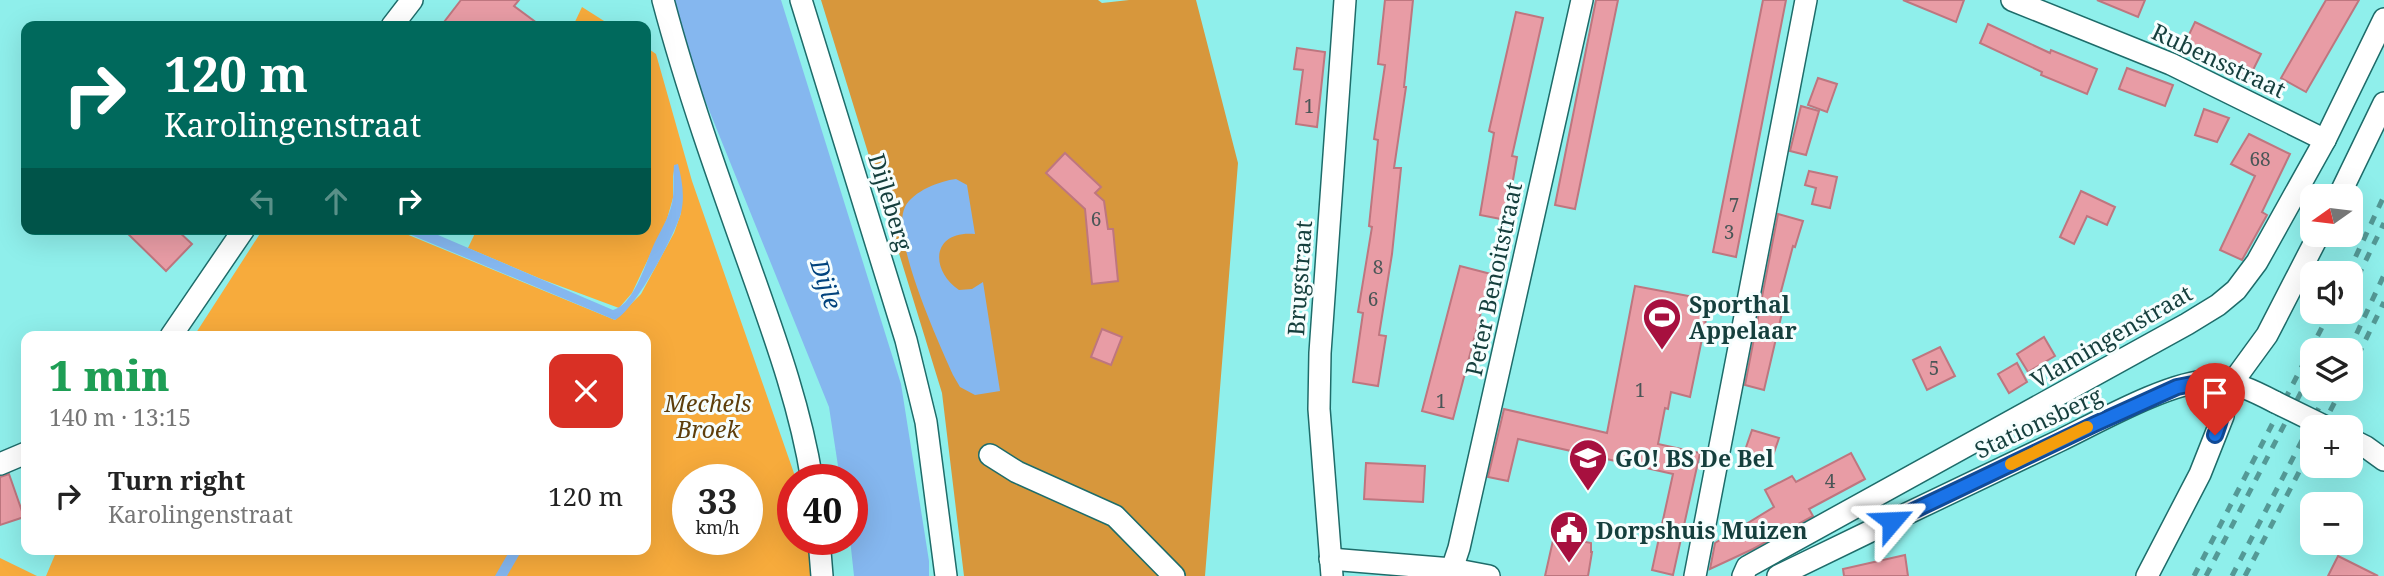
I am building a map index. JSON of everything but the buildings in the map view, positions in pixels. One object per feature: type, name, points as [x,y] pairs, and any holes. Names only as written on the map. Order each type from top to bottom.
[{"type":"street","points":[[396,21],[412,0]]},
{"type":"street","points":[[663,0],[680,64],[790,381],[808,464]]},
{"type":"street","name":"Dijleberg","points":[[801,0],[906,340],[926,422],[946,576]]},
{"type":"street","name":"Brugstraat","points":[[1331,567],[1320,409],[1320,353],[1345,0]]},
{"type":"street","name":"Peter Benoitstraat","points":[[1452,569],[1509,331],[1581,0]]},
{"type":"street","points":[[1695,576],[1806,0]]},
{"type":"street","name":"Rubensstraat","points":[[2012,0],[2171,64],[2325,140]]},
{"type":"street","name":"Vlamingenstraat","points":[[1743,576],[1747,567],[1974,444],[2218,305],[2236,290],[2258,262],[2325,140],[2384,19]]},
{"type":"street","points":[[2345,184],[2384,103]]},
{"type":"street","points":[[174,331],[240,235]]},
{"type":"street","points":[[2147,576],[2200,474],[2223,416],[2225,397],[2232,383],[2267,335],[2312,247]]},
{"type":"street","name":"Stationsberg","points":[[1778,576],[2146,400],[2193,383],[2232,383],[2302,415]]},
{"type":"street","points":[[2363,446],[2384,460]]},
{"type":"street","points":[[990,454],[1017,472],[1115,516],[1174,576]]},
{"type":"street","points":[[0,464],[21,455]]},
{"type":"street","points":[[821,555],[822,576]]},
{"type":"street","points":[[1331,567],[1452,569],[1489,576]]},
{"type":"green space","points":[[582,7],[604,21],[575,21]]},
{"type":"green space","name":"Mechels Broek","points":[[651,50],[656,54],[692,181],[791,464],[777,464],[777,555],[810,555],[810,576],[46,576],[55,555],[651,555],[651,331],[197,331],[259,235],[409,235],[615,320],[641,294],[674,233],[681,213],[673,171],[673,198],[667,219],[632,293],[619,308],[468,248],[474,235],[651,235]]},
{"type":"green space","points":[[0,558],[37,576],[0,576]]},
{"type":"shaded area","points":[[821,0],[1098,0],[1102,3],[1129,0],[1196,0],[1238,163],[1205,576],[964,576],[942,393]]},
{"type":"water","name":"Dijle","points":[[674,0],[781,0],[901,384],[929,561],[929,576],[854,576],[852,555],[868,555],[868,464],[838,464],[829,407],[690,63]]},
{"type":"water","points":[[678,164],[683,194],[677,224],[643,288],[615,320],[411,235],[438,235],[613,310],[628,300],[634,291],[666,221],[673,197],[674,165]]},
{"type":"water","points":[[956,179],[967,185],[975,234],[961,234],[950,238],[943,244],[940,262],[949,281],[959,290],[972,289],[983,282],[1000,391],[975,395],[960,387],[937,339],[910,265],[902,222],[905,207],[914,196],[942,182]]},
{"type":"water","points":[[507,555],[519,555],[507,576],[495,576]]},
{"type":"railway","points":[[2354,261],[2384,196]]},
{"type":"railway","points":[[2363,266],[2384,223]]},
{"type":"railway","points":[[2355,338],[2384,275]]},
{"type":"railway","points":[[2363,345],[2384,302]]},
{"type":"railway","points":[[2194,576],[2324,324]]},
{"type":"railway","points":[[2206,576],[2300,394]]},
{"type":"railway","points":[[2232,576],[2322,401]]},
{"type":"railway","points":[[2328,415],[2335,401]]},
{"type":"railway","points":[[2245,576],[2300,470]]},
{"type":"slow traffic","points":[[2011,464],[2087,427]]},
{"type":"place","name":"Sporthal Appelaar","points":[[1662,351]]},
{"type":"place","name":"GO! BS De Bel","points":[[1588,492]]},
{"type":"place","name":"Dorpshuis Muizen","points":[[1569,564]]},
{"type":"route","points":[[1892,521],[2177,387],[2208,381],[2232,383],[2225,397],[2223,416],[2215,435]]}]
